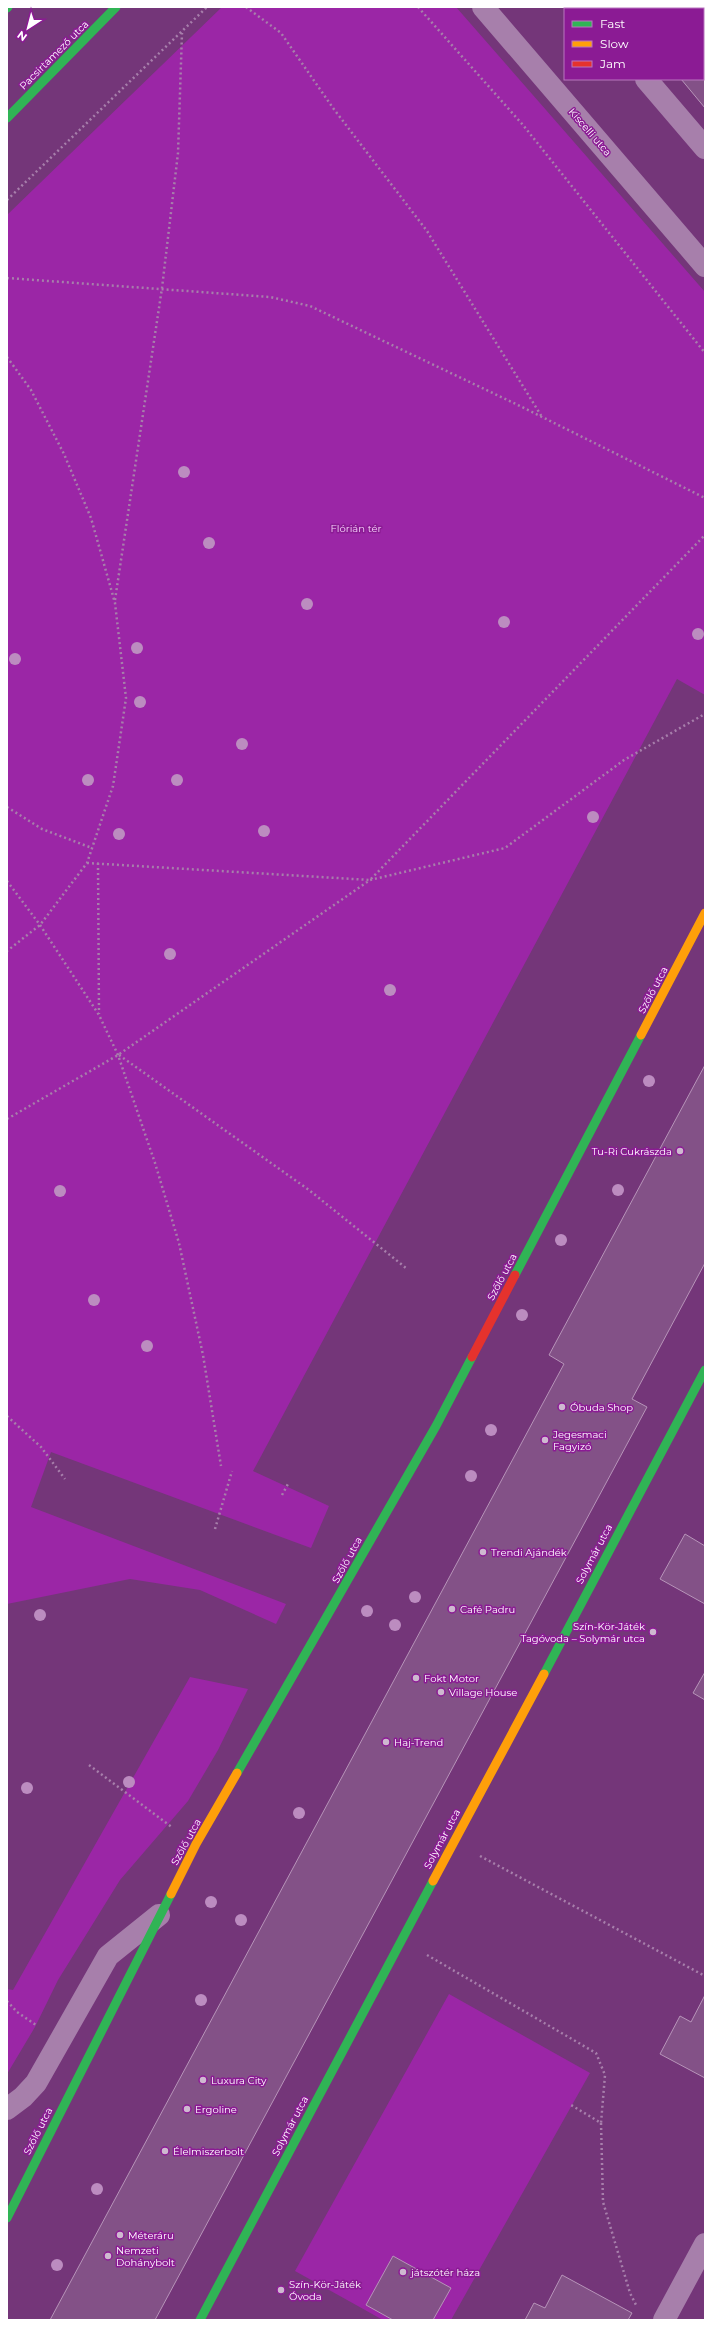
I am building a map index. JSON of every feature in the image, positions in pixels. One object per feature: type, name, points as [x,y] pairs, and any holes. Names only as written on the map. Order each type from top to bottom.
[{"type":"street","name":"Pacsirtamező utca","points":[[7,118],[116,7]]},
{"type":"street","name":"Kiscelli utca","points":[[483,7],[702,258]]},
{"type":"street","points":[[647,80],[705,148]]},
{"type":"street","name":"Szőlő utca","points":[[7,2218],[196,1844],[436,1426],[705,914]]},
{"type":"street","name":"Solymár utca","points":[[200,2320],[705,1370]]},
{"type":"street","points":[[7,2109],[23,2097],[36,2083],[108,1956],[159,1915]]},
{"type":"street","points":[[664,2320],[705,2244]]},
{"type":"path","points":[[7,200],[182,33],[207,7]]},
{"type":"path","points":[[246,7],[281,33],[333,108],[427,231],[542,418]]},
{"type":"path","points":[[418,7],[523,124],[705,353]]},
{"type":"path","points":[[115,603],[162,288],[178,154],[182,33]]},
{"type":"path","points":[[7,278],[270,297],[310,306],[705,498]]},
{"type":"path","points":[[7,357],[31,390],[64,454],[91,518],[115,603],[126,698],[113,786],[88,863],[40,925],[7,951]]},
{"type":"path","points":[[7,1119],[118,1055],[370,880],[705,535]]},
{"type":"path","points":[[88,863],[370,880],[504,848],[624,760],[703,715]]},
{"type":"path","points":[[7,807],[42,829],[92,848]]},
{"type":"path","points":[[98,863],[99,1014]]},
{"type":"path","points":[[7,881],[40,925],[99,1014],[118,1055],[155,1163],[179,1243],[203,1355],[221,1466]]},
{"type":"path","points":[[118,1055],[308,1190],[406,1268]]},
{"type":"path","points":[[7,1416],[41,1447],[65,1479]]},
{"type":"path","points":[[215,1529],[232,1471]]},
{"type":"path","points":[[282,1495],[288,1484]]},
{"type":"path","points":[[89,1765],[164,1821]]},
{"type":"path","points":[[453,1842],[705,1976]]},
{"type":"path","points":[[401,1940],[596,2053],[605,2075],[601,2123],[603,2202],[630,2293],[640,2313]]},
{"type":"path","points":[[7,2002],[17,2012],[60,2041]]},
{"type":"path","points":[[571,2105],[601,2123]]},
{"type":"green space","name":"Flórián tér","points":[[222,7],[456,7],[705,292],[705,695],[677,679],[253,1471],[329,1506],[311,1548],[51,1452],[31,1507],[286,1604],[276,1624],[200,1590],[130,1579],[7,1604],[7,215]]},
{"type":"green space","points":[[190,1677],[248,1689],[218,1750],[188,1801],[120,1880],[58,1980],[35,2027],[7,2074],[7,1989],[13,1990]]},
{"type":"green space","points":[[449,1994],[590,2073],[451,2320],[383,2320],[295,2271]]},
{"type":"building","points":[[619,7],[704,8],[620,8]]},
{"type":"building","points":[[704,8],[705,9],[705,108],[682,80],[704,80]]},
{"type":"building","name":"Village House","points":[[705,1065],[705,1263],[632,1399],[647,1407],[155,2320],[50,2320],[564,1364],[549,1355]]},
{"type":"building","points":[[685,1534],[705,1546],[705,1604],[660,1579]]},
{"type":"building","points":[[705,1672],[705,1700],[693,1693]]},
{"type":"building","points":[[705,1995],[705,2078],[660,2054],[680,2016],[691,2022]]},
{"type":"building","name":"játszótér háza","points":[[393,2256],[451,2288],[433,2320],[393,2320],[366,2305]]},
{"type":"building","points":[[562,2275],[632,2313],[628,2320],[525,2320],[534,2303],[545,2308]]},
{"type":"traffic: fast","points":[[7,118],[116,7]]},
{"type":"traffic: fast","points":[[515,1275],[641,1035]]},
{"type":"traffic: fast","points":[[237,1773],[436,1426],[472,1357]]},
{"type":"traffic: fast","points":[[544,1674],[705,1370]]},
{"type":"traffic: fast","points":[[200,2320],[433,1881]]},
{"type":"traffic: fast","points":[[7,2218],[171,1894]]},
{"type":"traffic: slow","points":[[641,1035],[705,913]]},
{"type":"traffic: slow","points":[[433,1881],[544,1674]]},
{"type":"traffic: slow","points":[[171,1894],[196,1844],[237,1773]]},
{"type":"traffic: jam","points":[[472,1357],[515,1275]]},
{"type":"place","name":"Tu-Ri Cukrászda","points":[[680,1151]]},
{"type":"place","name":"Óbuda Shop","points":[[562,1407]]},
{"type":"place","name":"Jegesmaci Fagyizó","points":[[545,1440]]},
{"type":"place","name":"Trendi Ajándék","points":[[483,1552]]},
{"type":"place","name":"Café Padru","points":[[452,1609]]},
{"type":"place","name":"Szín-Kör-Játék Tagóvoda – Solymár utca","points":[[653,1632]]},
{"type":"place","name":"Fokt Motor","points":[[416,1678]]},
{"type":"place","name":"Village House","points":[[441,1692]]},
{"type":"place","name":"Haj-Trend","points":[[386,1742]]},
{"type":"place","name":"Luxura City","points":[[203,2080]]},
{"type":"place","name":"Ergoline","points":[[187,2109]]},
{"type":"place","name":"Élelmiszerbolt","points":[[165,2151]]},
{"type":"place","name":"Méteráru","points":[[120,2235]]},
{"type":"place","name":"Nemzeti Dohánybolt","points":[[108,2256]]},
{"type":"place","name":"játszótér háza","points":[[403,2272]]},
{"type":"place","name":"Szín-Kör-Játék Óvoda","points":[[281,2290]]}]
